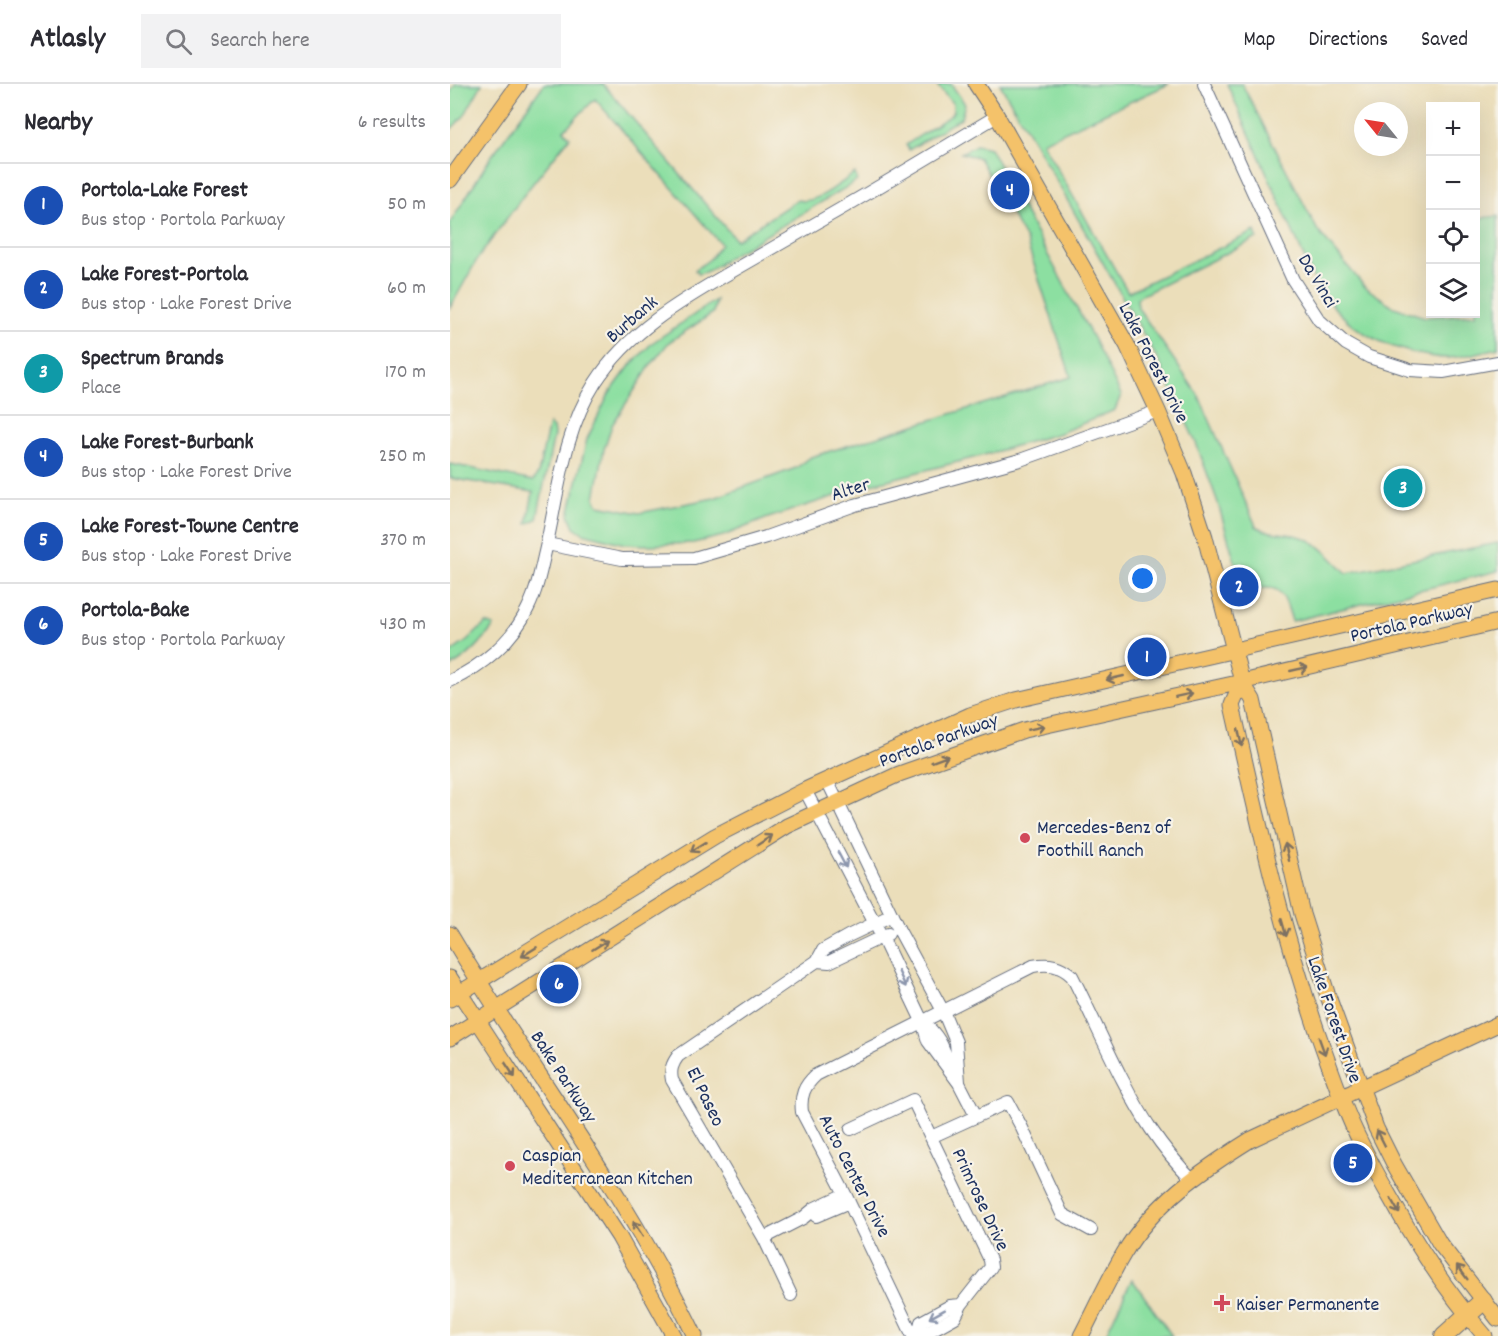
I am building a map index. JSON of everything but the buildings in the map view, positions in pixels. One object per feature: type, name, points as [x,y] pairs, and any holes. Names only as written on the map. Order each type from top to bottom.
[{"type":"highway","points":[[1444,1336],[1483,1300]]},
{"type":"main road","points":[[450,180],[519,84]]},
{"type":"main road","name":"Lake Forest Drive","points":[[976,84],[997,116],[1127,345],[1184,472],[1205,537],[1242,682],[1253,700],[1302,914],[1361,1088],[1376,1128],[1440,1244],[1498,1319]]},
{"type":"main road","name":"Portola Parkway","points":[[455,997],[715,836],[804,790],[970,715],[1016,700],[1498,590]]},
{"type":"main road","name":"Portola Parkway","points":[[450,1038],[787,826],[899,774],[1024,730],[1498,622]]},
{"type":"main road","name":"Lake Forest Drive","points":[[1242,682],[1232,705],[1266,855],[1304,994],[1341,1098],[1371,1164],[1423,1255],[1485,1336]]},
{"type":"main road","name":"Bake Parkway","points":[[450,934],[479,983],[641,1233],[695,1336]]},
{"type":"main road","points":[[450,978],[455,997],[477,1022],[547,1124],[619,1237],[674,1336]]},
{"type":"main road","points":[[1081,1336],[1124,1253],[1135,1238],[1157,1211],[1217,1160],[1250,1140],[1498,1024]]},
{"type":"main road","points":[[619,1237],[637,1251],[661,1292],[688,1321]]},
{"type":"street","name":"Da Vinci","points":[[1204,84],[1293,280],[1319,320],[1346,344],[1369,357],[1410,370],[1443,372],[1498,362]]},
{"type":"street","name":"Burbank","points":[[450,681],[463,675],[491,655],[521,622],[529,608],[547,544],[567,451],[580,411],[595,384],[616,355],[642,330],[678,304],[997,116]]},
{"type":"street","name":"Alter","points":[[547,544],[622,559],[694,558],[766,537],[855,505],[1020,460],[1158,411]]},
{"type":"street","points":[[827,780],[899,930],[943,1011]]},
{"type":"street","points":[[804,790],[876,923],[922,1021]]},
{"type":"street","name":"El Paseo","points":[[791,1294],[764,1238],[672,1080],[673,1062],[678,1056],[817,961],[823,950],[892,915]]},
{"type":"street","name":"El Paseo","points":[[817,961],[829,962],[899,930]]},
{"type":"street","name":"Auto Center Drive","points":[[915,1333],[802,1112],[803,1091],[816,1075],[1033,966],[1054,965],[1064,969],[1072,976],[1133,1099],[1151,1130],[1192,1179]]},
{"type":"street","name":"Primrose Drive","points":[[943,1011],[956,1042],[959,1083]]},
{"type":"street","name":"Primrose Drive","points":[[922,1021],[928,1041],[959,1083],[976,1116]]},
{"type":"street","name":"Primrose Drive","points":[[851,1129],[913,1100],[990,1260],[991,1267],[961,1305],[950,1306],[921,1322],[915,1333]]},
{"type":"street","name":"Primrose Drive","points":[[931,1137],[1008,1102],[1062,1214],[1091,1230]]},
{"type":"street","points":[[764,1238],[803,1218],[815,1216],[847,1198]]},
{"type":"green space","points":[[456,84],[482,84],[464,116],[450,130],[450,92]]},
{"type":"green space","points":[[544,84],[603,84],[736,240],[797,200],[804,201],[819,197],[855,173],[857,181],[710,270],[698,274],[695,270],[710,259],[721,244],[595,99],[564,130],[570,137],[478,258],[450,308],[450,223],[491,157]]},
{"type":"green space","points":[[936,84],[951,84],[965,104],[961,118],[909,150],[906,145],[951,115],[953,111],[953,104]]},
{"type":"green space","points":[[1000,84],[1169,84],[1042,142],[1128,292],[1255,231],[1257,238],[1137,299],[1138,308],[1199,396],[1256,526],[1266,531],[1305,538],[1324,551],[1347,573],[1498,543],[1498,571],[1292,621],[1285,601],[1277,590],[1265,588],[1244,593],[1217,500],[1196,443],[1158,360]]},
{"type":"green space","points":[[1227,84],[1242,84],[1318,231],[1365,287],[1394,307],[1426,318],[1480,318],[1480,219],[1498,216],[1498,348],[1447,358],[1433,357],[1395,347],[1357,328],[1336,310],[1317,286]]},
{"type":"green space","points":[[976,145],[990,148],[1094,340],[1121,395],[1115,410],[1060,433],[872,484],[768,518],[723,536],[693,543],[625,544],[583,533],[574,527],[569,515],[587,439],[609,394],[629,367],[652,343],[716,300],[713,313],[669,342],[650,366],[612,425],[604,449],[595,498],[599,505],[639,513],[714,498],[796,468],[811,457],[1071,377],[1026,240],[979,158],[961,153]]},
{"type":"green space","points":[[549,424],[553,428],[554,435],[537,519],[527,524],[533,492],[450,478],[450,464],[533,481],[538,474]]},
{"type":"green space","points":[[486,623],[494,626],[474,649],[450,667],[450,653]]},
{"type":"green space","points":[[1132,1279],[1172,1336],[1105,1336]]},
{"type":"place","name":"Lake Forest-Burbank","points":[[1010,190]]},
{"type":"place","name":"Spectrum Brands","points":[[1403,488]]},
{"type":"place","name":"Lake Forest-Portola","points":[[1239,587]]},
{"type":"place","name":"Portola-Lake Forest","points":[[1147,657]]},
{"type":"place","name":"Mercedes-Benz of Foothill Ranch","points":[[1025,838]]},
{"type":"place","name":"Portola-Bake","points":[[559,984]]},
{"type":"place","name":"Lake Forest-Towne Centre","points":[[1353,1163]]},
{"type":"place","name":"Caspian Mediterranean Kitchen","points":[[510,1166]]},
{"type":"place","name":"Kaiser Permanente","points":[[1222,1303]]}]
